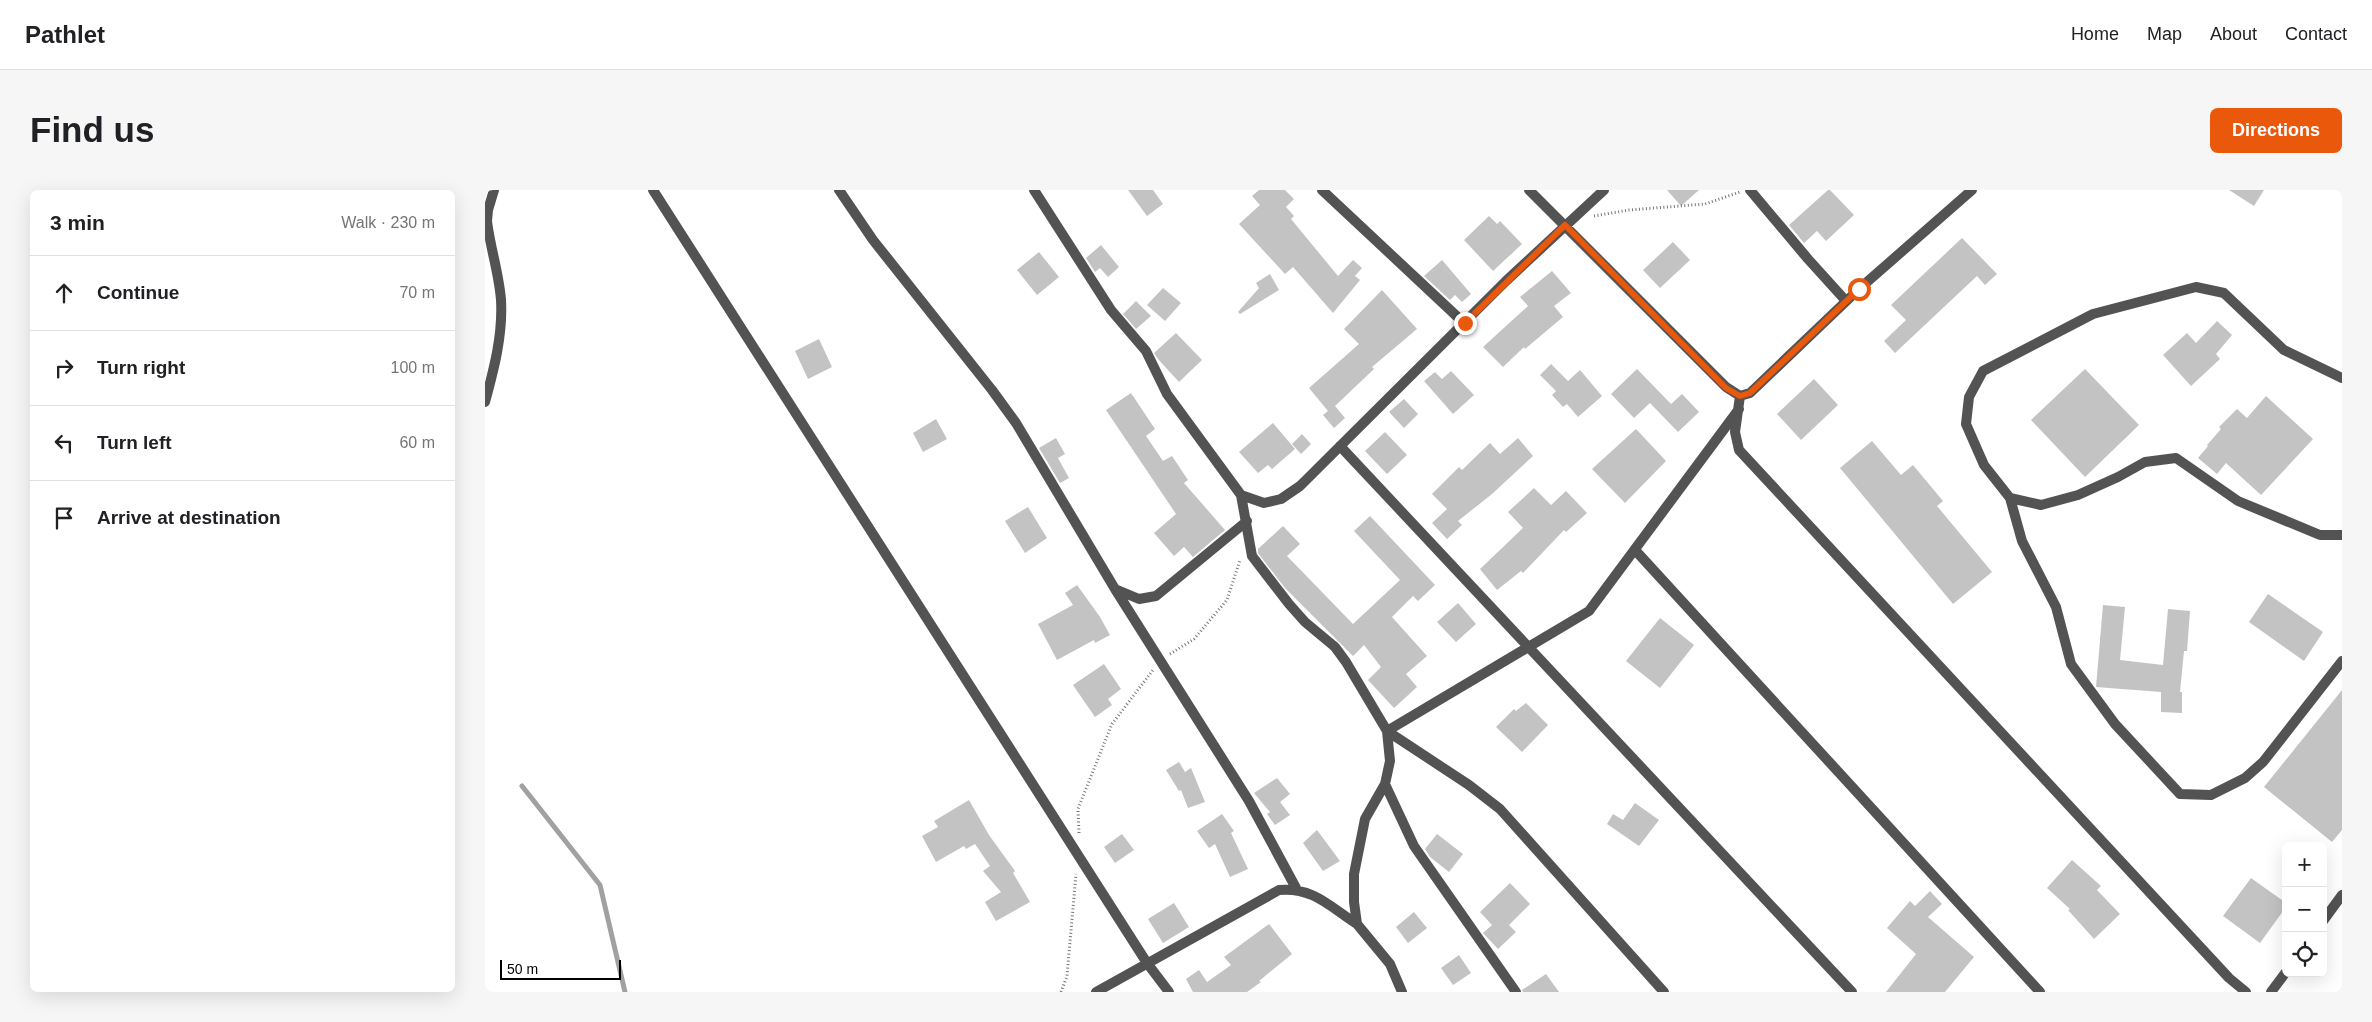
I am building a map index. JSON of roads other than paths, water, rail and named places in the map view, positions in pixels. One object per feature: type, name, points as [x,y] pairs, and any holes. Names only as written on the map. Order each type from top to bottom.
[{"type":"street","points":[[485,402],[495,367],[500,332],[501,300],[487,221],[494,190]]},
{"type":"street","points":[[653,190],[1078,856],[1147,963],[1169,992]]},
{"type":"street","points":[[839,190],[873,240],[1016,422],[1115,589],[1249,801],[1296,888]]},
{"type":"street","points":[[1034,190],[1111,310],[1146,352],[1167,394],[1241,495],[1252,556],[1305,622],[1335,647],[1387,731],[1390,761],[1385,784],[1365,819],[1357,850],[1354,874],[1357,924]]},
{"type":"street","points":[[1322,190],[1465,323]]},
{"type":"street","points":[[1529,190],[1726,388],[1740,396],[1750,393],[1847,300],[1972,190]]},
{"type":"street","points":[[1241,495],[1264,503],[1281,499],[1301,486],[1565,225],[1604,190]]},
{"type":"street","points":[[1750,190],[1808,259],[1847,300]]},
{"type":"street","points":[[2342,378],[2284,350],[2224,293],[2196,287],[2093,314],[1983,372],[1969,397],[1967,424],[1984,465],[2010,498],[2023,541],[2055,607],[2071,664],[2115,724],[2180,794],[2211,795],[2245,778],[2263,762],[2342,661]]},
{"type":"street","points":[[1740,396],[1735,432],[1739,450],[2229,978],[2246,992]]},
{"type":"street","points":[[1387,731],[1589,611],[1739,409]]},
{"type":"street","points":[[1340,446],[1527,648],[1852,992]]},
{"type":"street","points":[[2010,498],[2041,505],[2078,495],[2118,477],[2145,462],[2176,458],[2238,501],[2320,535],[2342,535]]},
{"type":"street","points":[[1115,589],[1139,598],[1156,596],[1247,521]]},
{"type":"street","points":[[1635,550],[2040,992]]},
{"type":"street","points":[[1387,731],[1469,785],[1500,809],[1664,992]]},
{"type":"street","points":[[1385,784],[1414,846],[1517,992]]},
{"type":"street","points":[[1096,992],[1279,890],[1296,888],[1308,892],[1357,924],[1390,964],[1402,992]]},
{"type":"street","points":[[2327,916],[2342,896]]},
{"type":"street","points":[[2271,992],[2282,977]]},
{"type":"waterway","points":[[522,786],[600,885],[625,992]]}]
